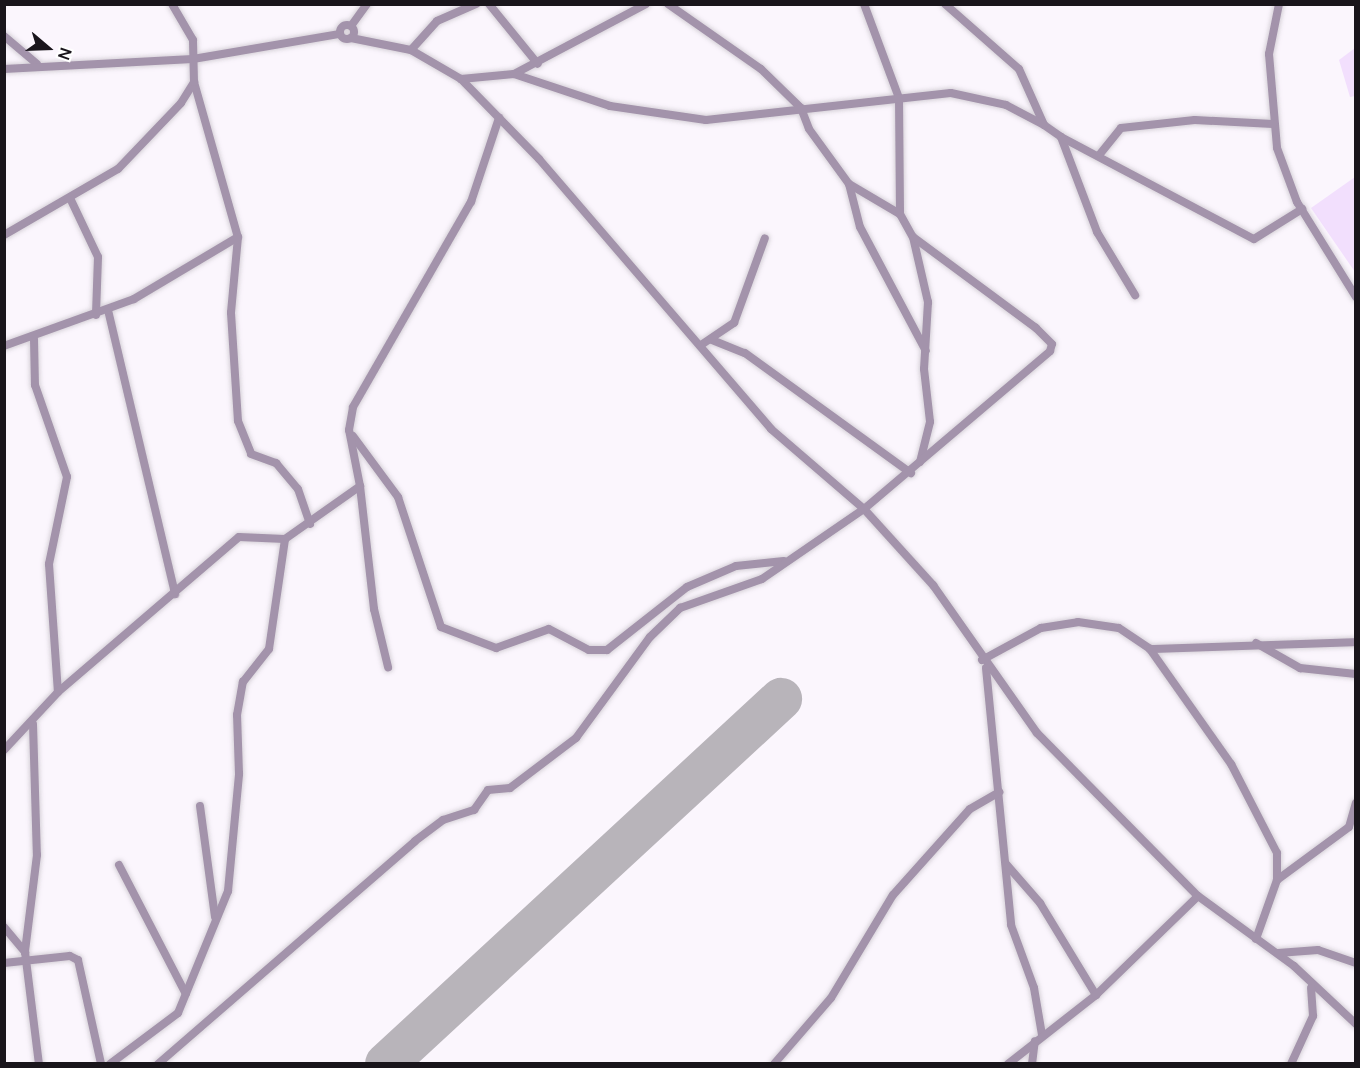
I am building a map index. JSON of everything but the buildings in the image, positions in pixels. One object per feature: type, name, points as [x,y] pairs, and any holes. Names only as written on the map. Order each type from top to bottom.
[{"type":"street","points":[[172,4],[192,33],[194,82],[238,237],[231,313],[238,421],[251,454],[276,463],[298,489],[310,524]]},
{"type":"street","points":[[351,38],[351,26],[367,4]]},
{"type":"street","points":[[411,50],[437,21],[476,4]]},
{"type":"street","points":[[489,4],[538,64]]},
{"type":"street","points":[[461,79],[514,74],[538,64],[646,4]]},
{"type":"street","points":[[668,4],[762,69],[801,108],[809,129],[849,184],[860,227],[926,351]]},
{"type":"street","points":[[864,4],[899,98],[900,214],[913,237],[928,302],[926,351],[930,422],[920,462]]},
{"type":"street","points":[[945,4],[1019,69],[1044,125]]},
{"type":"street","points":[[1279,4],[1269,54],[1273,124],[1282,167],[1302,210],[1356,297]]},
{"type":"street","points":[[340,34],[343,26],[351,26]]},
{"type":"street","points":[[4,69],[38,64],[193,59],[340,34],[411,50],[461,79],[701,345],[771,429],[864,509],[933,585],[984,663],[1037,733],[1198,896],[1278,953],[1311,987],[1356,1024]]},
{"type":"street","points":[[4,36],[38,64]]},
{"type":"street","points":[[514,74],[610,106],[681,119],[899,98],[969,95],[1006,105],[1044,125],[1061,137],[1100,154],[1254,239],[1302,210]]},
{"type":"street","points":[[4,235],[70,198],[134,157],[194,82]]},
{"type":"street","points":[[388,667],[374,609],[360,486],[349,430],[352,407],[382,364],[409,307],[471,202],[498,118]]},
{"type":"street","points":[[1100,154],[1121,128],[1195,120],[1273,124]]},
{"type":"street","points":[[1061,137],[1097,232],[1135,295]]},
{"type":"street","points":[[849,184],[900,214]]},
{"type":"street","points":[[70,198],[100,266],[96,315]]},
{"type":"street","points":[[4,346],[34,339],[108,310],[238,237]]},
{"type":"street","points":[[158,1064],[415,841],[443,820],[474,810],[488,790],[510,788],[576,738],[650,637],[680,608],[732,593],[864,509],[911,473],[920,462],[1052,347],[1036,328],[913,237]]},
{"type":"street","points":[[701,345],[712,340],[734,323],[765,238]]},
{"type":"street","points":[[108,310],[175,594]]},
{"type":"street","points":[[34,339],[35,385],[67,477],[49,564],[58,692]]},
{"type":"street","points":[[712,340],[745,353],[911,473]]},
{"type":"street","points":[[349,430],[398,497],[441,627],[496,648],[549,629],[589,650],[607,650],[687,587],[736,566],[784,561]]},
{"type":"street","points":[[4,750],[33,724],[58,692],[175,594],[238,537],[285,539],[310,524],[360,486]]},
{"type":"street","points":[[110,1064],[174,1018],[186,994],[230,883],[238,705],[246,677],[269,649],[285,539]]},
{"type":"street","points":[[984,663],[1041,628],[1078,622],[1119,628],[1150,649],[1208,727],[1256,805],[1277,853],[1277,880],[1256,939]]},
{"type":"street","points":[[1150,649],[1254,643],[1356,642]]},
{"type":"street","points":[[1254,643],[1300,668],[1356,674]]},
{"type":"street","points":[[984,663],[1000,792],[1011,924],[1034,988],[1042,1035]]},
{"type":"street","points":[[33,724],[36,855],[25,952],[39,1064]]},
{"type":"street","points":[[774,1064],[831,998],[893,895],[970,809],[1000,792]]},
{"type":"street","points":[[1277,880],[1349,827],[1356,803]]},
{"type":"street","points":[[200,806],[215,917]]},
{"type":"street","points":[[1006,864],[1040,903],[1096,994]]},
{"type":"street","points":[[119,866],[186,994]]},
{"type":"street","points":[[1008,1064],[1096,994],[1198,896]]},
{"type":"street","points":[[4,927],[25,952]]},
{"type":"street","points":[[1278,953],[1318,950],[1356,963]]},
{"type":"street","points":[[4,963],[27,963],[70,956],[78,960],[101,1064]]},
{"type":"street","points":[[1291,1064],[1313,1016],[1311,987]]},
{"type":"street","points":[[1032,1064],[1035,1041]]},
{"type":"shaded area","points":[[1355,48],[1355,96],[1350,97],[1339,60]]},
{"type":"shaded area","points":[[1355,177],[1355,272],[1311,208]]},
{"type":"runway","points":[[386,1064],[781,699]]}]
